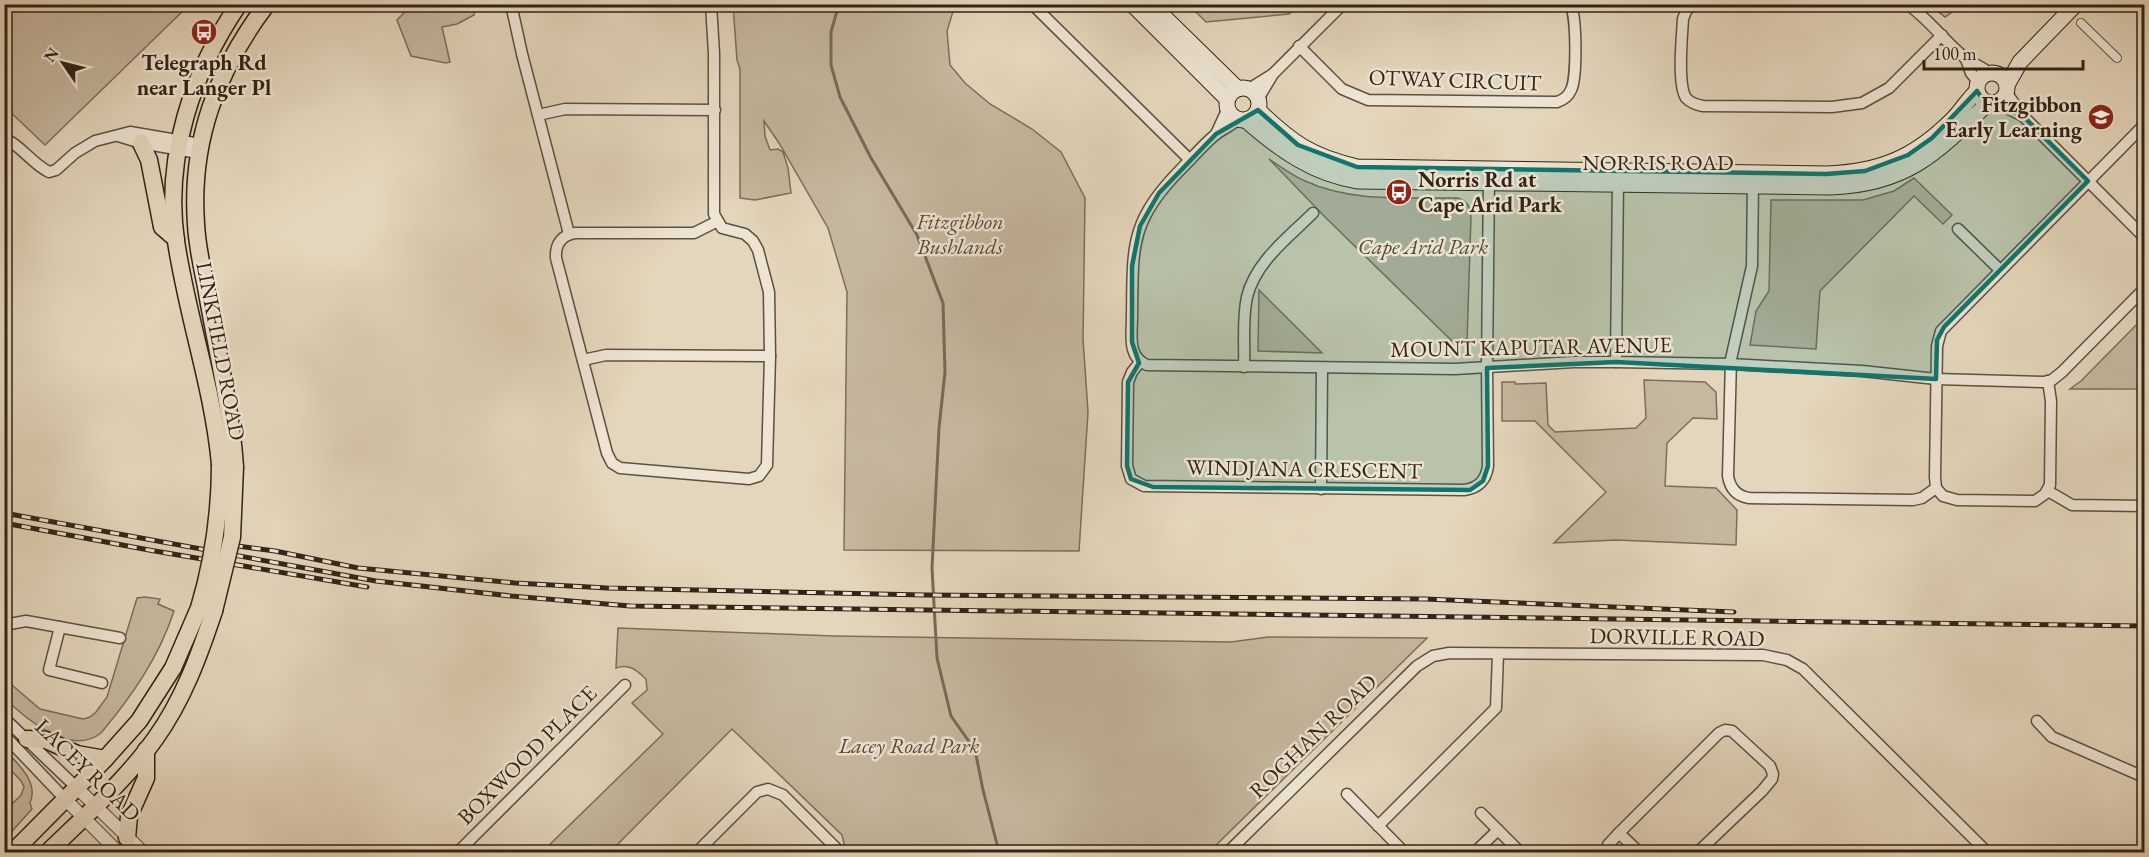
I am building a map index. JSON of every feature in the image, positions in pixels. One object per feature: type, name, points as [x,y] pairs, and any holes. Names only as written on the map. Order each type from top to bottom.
[{"type":"main road","name":"LINKFIELD ROAD","points":[[227,466],[186,292],[176,239],[174,196],[179,145],[199,75],[220,34],[239,4]]},
{"type":"main road","name":"LINKFIELD ROAD","points":[[51,850],[126,774],[146,750],[183,692],[197,660],[207,610],[210,570],[227,466],[230,416],[198,242],[195,203],[199,148],[211,104],[225,70],[245,35],[267,4]]},
{"type":"main road","name":"NORRIS ROAD","points":[[1132,4],[1243,105],[1298,145],[1319,156],[1357,167],[1489,176],[1618,178],[1753,179],[1849,173],[1865,171],[1908,155],[1992,88]]},
{"type":"main road","name":"NORRIS ROAD","points":[[1151,4],[1243,105]]},
{"type":"main road","points":[[1992,88],[2076,4]]},
{"type":"main road","points":[[141,143],[152,171],[162,227],[176,239]]},
{"type":"main road","name":"LINKFIELD ROAD","points":[[12,852],[105,759],[138,721],[163,686],[207,610]]},
{"type":"main road","points":[[27,739],[46,740],[83,755],[105,759]]},
{"type":"main road","points":[[127,838],[129,816],[146,778],[146,750]]},
{"type":"main road","points":[[51,850],[72,852]]},
{"type":"street","points":[[511,4],[569,234]]},
{"type":"street","points":[[711,4],[714,30],[714,214],[716,222],[725,230],[749,237],[758,250],[770,299],[768,459],[762,472],[749,479],[624,469],[615,465],[607,453],[556,258],[559,243],[569,234],[694,233],[716,222]]},
{"type":"street","points":[[1032,4],[1190,160]]},
{"type":"street","points":[[1140,362],[1133,353],[1132,342],[1132,266],[1144,215],[1153,200],[1190,160],[1216,134],[1230,127],[1243,105],[1343,4]]},
{"type":"street","name":"OTWAY CIRCUIT","points":[[1299,46],[1342,89],[1368,100],[1557,102],[1568,96],[1574,84],[1575,19],[1570,4]]},
{"type":"street","points":[[1907,4],[1966,59],[1984,69],[1992,88],[2145,237]]},
{"type":"street","points":[[1689,6],[1683,19],[1682,84],[1688,100],[1703,106],[1832,107],[1862,103],[1889,88],[1942,35]]},
{"type":"street","points":[[2081,23],[2117,58]]},
{"type":"street","points":[[538,116],[565,109],[715,110]]},
{"type":"street","points":[[2145,125],[1941,331],[1937,340],[1935,477],[1936,488],[1943,496],[1957,500],[2030,501],[2038,499],[2048,491],[2051,412],[2048,381],[2062,372],[2145,289]]},
{"type":"street","points":[[4,138],[14,142],[40,168],[48,172],[56,170],[86,145],[130,132],[179,145]]},
{"type":"street","points":[[118,136],[141,143],[199,148]]},
{"type":"street","name":"WINDJANA CRESCENT","points":[[1140,362],[1128,382],[1127,466],[1134,482],[1144,486],[1153,488],[1464,490],[1480,485],[1488,466],[1489,176]]},
{"type":"street","points":[[1616,362],[1618,178]]},
{"type":"street","points":[[1753,179],[1751,272],[1730,364],[1728,476],[1731,487],[1738,494],[1749,498],[1913,500],[1922,498],[1936,488]]},
{"type":"street","points":[[1244,367],[1246,302],[1253,280],[1266,261],[1313,213]]},
{"type":"street","points":[[1958,229],[2000,270]]},
{"type":"street","points":[[583,360],[606,356],[770,356]]},
{"type":"street","name":"MOUNT KAPUTAR AVENUE","points":[[1140,362],[1152,366],[1322,368],[1487,368],[1574,362],[1730,364],[1862,371],[1936,379],[2048,381]]},
{"type":"street","points":[[1321,489],[1322,368]]},
{"type":"street","points":[[2048,491],[2072,505],[2145,506]]},
{"type":"street","points":[[4,625],[26,621],[120,638]]},
{"type":"street","points":[[60,627],[49,670],[102,683]]},
{"type":"street","name":"DORVILLE ROAD","points":[[1433,656],[1449,653],[1763,656],[1787,660],[1803,669],[1987,852]]},
{"type":"street","points":[[1378,826],[1496,708],[1498,654]]},
{"type":"street","name":"ROGHAN ROAD","points":[[1228,852],[1417,666],[1433,656]]},
{"type":"street","name":"BOXWOOD PLACE","points":[[458,852],[625,685]]},
{"type":"street","name":"LACEY ROAD","points":[[4,718],[27,739],[71,793],[83,818],[118,852]]},
{"type":"street","points":[[2037,721],[2052,737],[2145,777]]},
{"type":"street","points":[[1608,845],[1719,734],[1725,730],[1732,731],[1770,766],[1772,779],[1698,852]]},
{"type":"street","name":"LACEY ROAD","points":[[4,735],[71,793],[95,806],[142,852]]},
{"type":"street","points":[[697,852],[757,792],[768,789],[783,795],[840,852]]},
{"type":"street","points":[[1347,794],[1402,850]]},
{"type":"street","points":[[1481,813],[1520,852]]},
{"type":"street","points":[[1475,852],[1498,830]]},
{"type":"street","points":[[1619,833],[1639,852]]},
{"type":"highlighted area","points":[[1977,91],[1984,101],[2023,116],[2088,181],[1944,327],[1937,340],[1936,379],[1616,362],[1487,368],[1488,466],[1483,481],[1470,490],[1153,487],[1131,479],[1127,466],[1128,382],[1139,363],[1132,342],[1132,266],[1140,226],[1159,193],[1216,134],[1258,110],[1298,145],[1357,167],[1826,174],[1865,171],[1908,155],[1932,138]]},
{"type":"green space","points":[[4,5],[189,5],[45,145],[5,107]]},
{"type":"green space","points":[[412,5],[475,5],[474,15],[457,24],[442,27],[450,62],[411,56],[397,20]]},
{"type":"green space","name":"Fitzgibbon Bushlands","points":[[733,5],[955,5],[947,31],[950,65],[965,83],[990,104],[1032,129],[1061,152],[1085,198],[1083,339],[1088,412],[1079,551],[844,550],[847,292],[828,228],[779,143],[764,121],[765,136],[770,150],[778,149],[783,152],[788,168],[791,193],[755,200],[740,198],[740,69],[737,60]]},
{"type":"green space","points":[[1189,5],[1302,5],[1289,14],[1206,22]]},
{"type":"green space","points":[[1930,5],[1962,5],[1945,17]]},
{"type":"green space","name":"Cape Arid Park","points":[[1269,159],[1300,179],[1342,193],[1400,198],[1458,198],[1466,203],[1471,217],[1467,342],[1454,343]]},
{"type":"green space","points":[[1914,178],[1952,215],[1943,224],[1914,196],[1820,291],[1816,349],[1750,345],[1756,311],[1769,291],[1771,200],[1863,200],[1894,191]]},
{"type":"green space","points":[[1259,290],[1322,353],[1258,351]]},
{"type":"green space","points":[[2144,317],[2144,389],[2070,389],[2081,381]]},
{"type":"green space","points":[[1644,380],[1705,382],[1716,392],[1717,419],[1693,418],[1667,443],[1665,486],[1716,488],[1737,510],[1736,545],[1616,540],[1554,543],[1606,492],[1535,421],[1502,421],[1502,382],[1546,383],[1548,425],[1555,432],[1636,428],[1646,418]]},
{"type":"green space","points":[[137,598],[160,599],[158,604],[174,611],[161,644],[144,675],[101,733],[89,739],[76,741],[63,738],[50,733],[25,717],[5,699],[12,685],[40,709],[83,719],[90,717],[107,697]]},
{"type":"green space","name":"Lacey Road Park","points":[[618,628],[834,636],[1231,642],[1268,637],[1427,638],[1209,852],[846,852],[842,835],[732,729],[610,852],[542,852],[663,734],[632,703],[647,690],[646,679],[629,667],[616,668]]},
{"type":"green space","points":[[5,750],[26,774],[32,788],[30,803],[32,809],[5,839],[5,811],[21,795],[24,787],[5,764]]},
{"type":"waterway","points":[[839,4],[831,32],[831,65],[840,97],[871,158],[917,235],[943,303],[945,372],[939,428],[932,568],[937,658],[951,716],[975,750],[999,852]]},
{"type":"railway","points":[[4,513],[376,581],[630,606],[2144,626]]},
{"type":"railway","points":[[4,523],[367,587]]},
{"type":"railway","points":[[216,543],[275,551],[358,568],[515,583],[607,588],[924,595],[1425,599],[1734,612]]},
{"type":"place","name":"Telegraph Rd near Langer Pl","points":[[204,32]]},
{"type":"place","name":"Fitzgibbon Early Learning","points":[[2101,117]]},
{"type":"place","name":"Norris Rd at Cape Arid Park","points":[[1399,192]]}]
